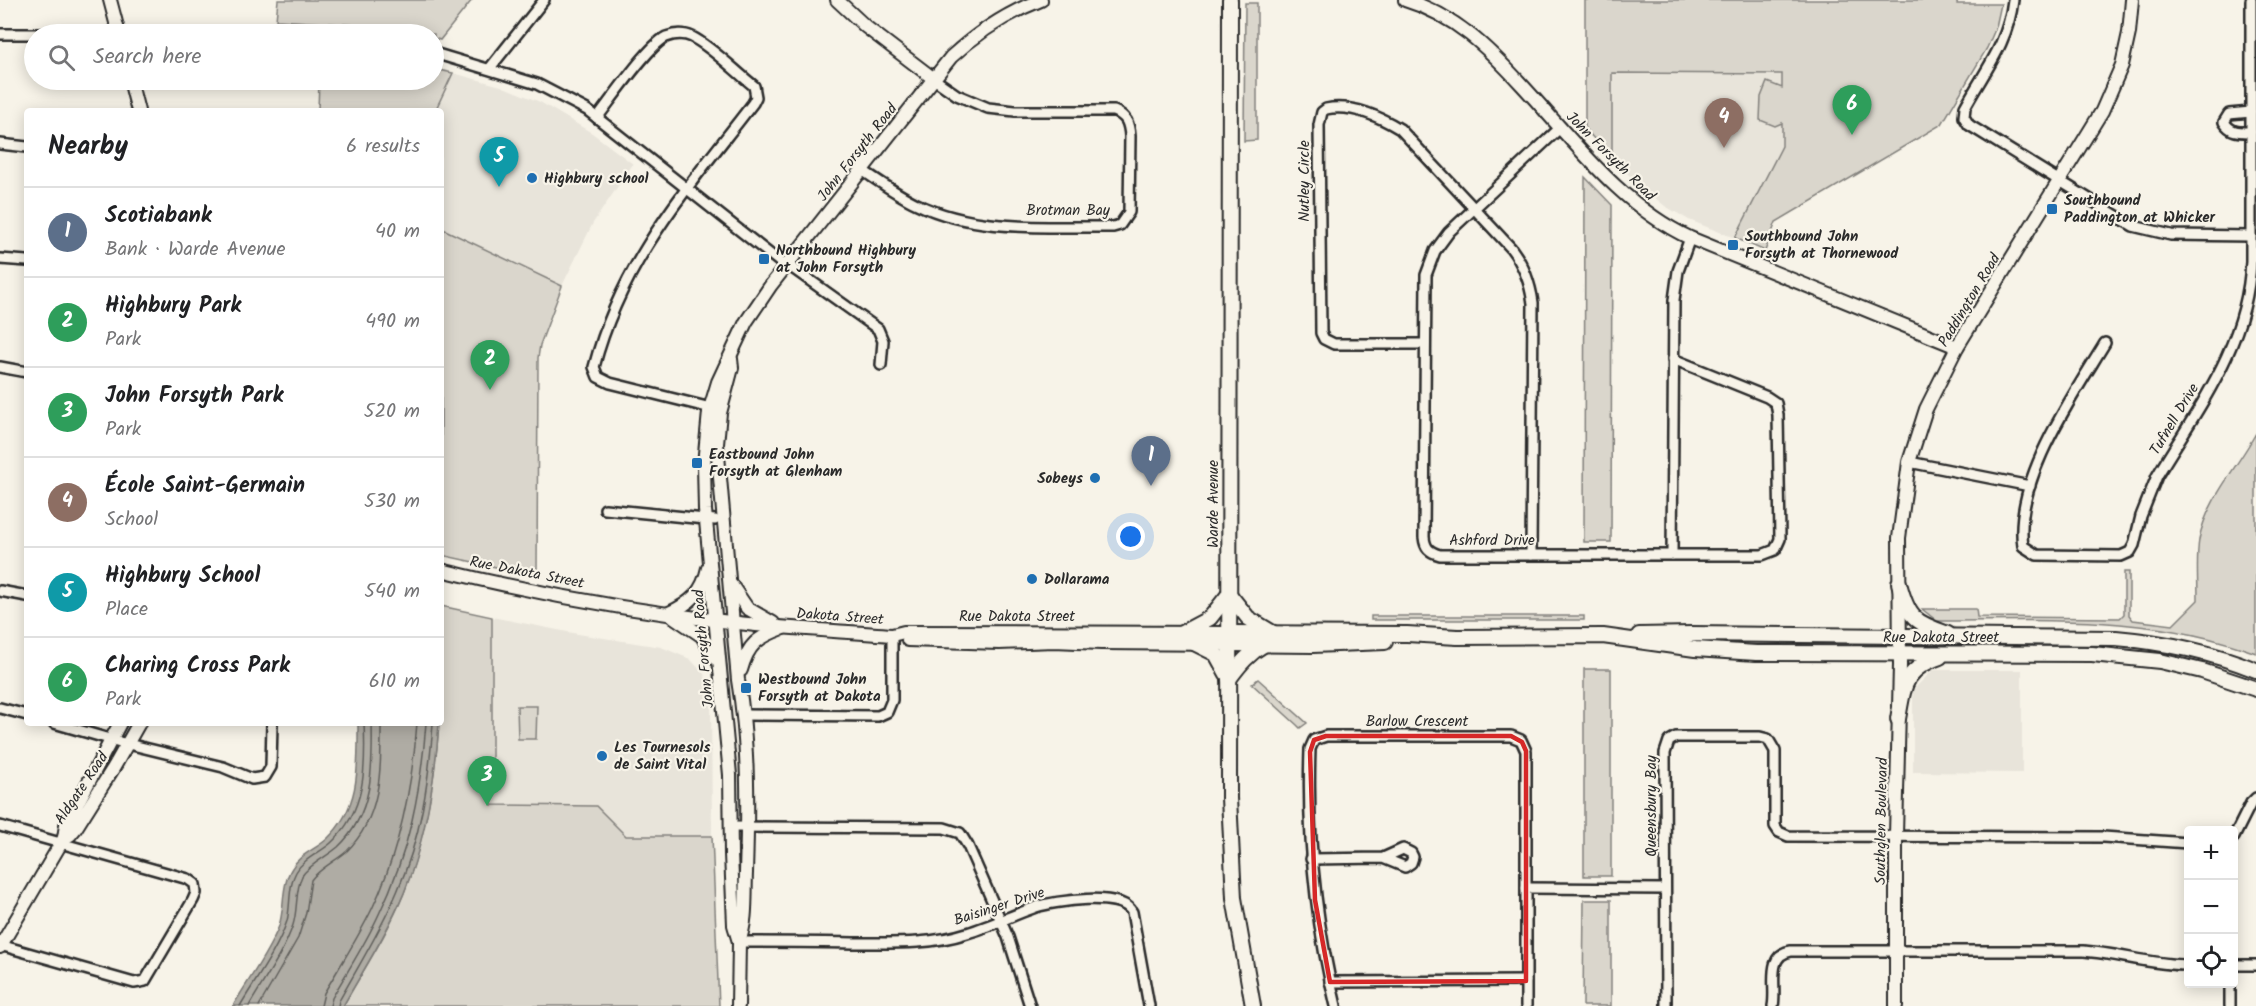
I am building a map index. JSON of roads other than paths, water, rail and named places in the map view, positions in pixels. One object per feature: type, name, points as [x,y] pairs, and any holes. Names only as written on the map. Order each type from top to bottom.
[{"type":"main road","name":"Warde Avenue","points":[[1230,0],[1229,798],[1234,898],[1253,1006]]},
{"type":"main road","points":[[1899,583],[1906,608],[1916,620],[1958,638]]},
{"type":"main road","points":[[1180,634],[1210,618],[1229,594],[1248,618],[1270,639],[1243,660],[1229,679],[1216,654],[1194,643]]},
{"type":"main road","name":"Rue Dakota Street","points":[[1622,638],[1650,634],[1691,633],[1958,638],[2070,637],[2137,640],[2199,651],[2256,670]]},
{"type":"main road","name":"Rue Dakota Street","points":[[1229,638],[1354,644],[1444,637],[1622,638],[1695,649],[1756,653],[2092,654],[2160,661],[2202,671],[2256,689]]},
{"type":"main road","points":[[1898,719],[1905,686],[1911,674],[1922,664],[1950,654]]},
{"type":"street","points":[[110,0],[116,24]]},
{"type":"street","points":[[490,68],[544,0]]},
{"type":"street","points":[[837,0],[866,27],[934,79]]},
{"type":"street","name":"John Forsyth Road","points":[[738,1006],[738,942],[734,925],[730,775],[710,561],[711,520],[704,464],[706,433],[732,368],[731,357],[746,322],[786,265],[951,57],[995,22],[1041,0]]},
{"type":"street","name":"John Forsyth Road","points":[[1405,0],[1431,9],[1479,40],[1629,198],[1657,220],[1690,238],[1957,347]]},
{"type":"street","points":[[2013,0],[2003,40],[1965,107],[1964,117],[1974,129],[2120,219],[2142,229],[2171,235],[2251,236]]},
{"type":"street","name":"Paddington Road","points":[[1900,637],[1899,538],[1909,462],[1926,409],[1957,347],[2102,111],[2118,75],[2129,33],[2132,0]]},
{"type":"street","name":"Tufnell Drive","points":[[2105,343],[2050,435],[2030,486],[2022,535],[2027,550],[2042,555],[2121,556],[2130,552],[2157,476],[2223,367],[2233,345],[2248,295],[2251,273],[2251,0]]},
{"type":"street","points":[[0,34],[24,34]]},
{"type":"street","points":[[597,118],[658,43],[666,37],[683,34],[700,42],[754,86],[756,98],[662,222],[624,284],[594,367],[598,377],[610,383],[715,409]]},
{"type":"street","points":[[444,56],[490,68],[554,92],[597,118],[786,265],[878,329],[883,341],[880,365]]},
{"type":"street","name":"Brotman Bay","points":[[862,170],[919,205],[971,222],[1113,227],[1124,220],[1129,212],[1130,136],[1129,126],[1121,114],[1114,111],[1016,111],[988,108],[957,95],[934,79]]},
{"type":"street","points":[[133,90],[137,108]]},
{"type":"street","name":"Nutley Circle","points":[[1425,344],[1334,344],[1324,339],[1321,333],[1319,125],[1322,112],[1332,108],[1351,110],[1381,118],[1400,129],[1474,208]]},
{"type":"street","points":[[2251,111],[2229,114],[2224,122],[2227,128],[2235,132],[2251,132]]},
{"type":"street","name":"Ashford Drive","points":[[1561,127],[1444,237],[1426,275],[1424,537],[1430,552],[1440,555],[1762,555],[1775,550],[1780,539],[1776,403],[1767,397],[1673,359]]},
{"type":"street","points":[[0,144],[24,147]]},
{"type":"street","points":[[1474,208],[1517,255],[1531,287],[1533,303],[1531,555]]},
{"type":"street","points":[[1672,555],[1675,285],[1690,238]]},
{"type":"street","points":[[0,259],[24,261]]},
{"type":"street","points":[[0,367],[24,371]]},
{"type":"street","name":"John Forsyth Road","points":[[715,409],[738,680],[744,715],[747,827],[744,925],[738,942]]},
{"type":"street","points":[[1909,462],[2030,486]]},
{"type":"street","points":[[605,509],[711,520]]},
{"type":"street","points":[[668,614],[698,596],[703,587],[710,561]]},
{"type":"street","name":"Rue Dakota Street","points":[[444,571],[543,593],[668,614],[786,627]]},
{"type":"street","points":[[729,579],[740,599],[752,612],[786,627]]},
{"type":"street","points":[[0,591],[24,595]]},
{"type":"street","points":[[668,614],[690,626],[702,636],[710,645],[720,668]]},
{"type":"street","points":[[738,680],[749,648],[766,635],[786,627]]},
{"type":"street","name":"Dakota Street","points":[[786,627],[892,634]]},
{"type":"street","name":"Rue Dakota Street","points":[[892,634],[904,632],[1180,634],[1229,638]]},
{"type":"street","points":[[744,715],[878,716],[887,712],[892,700],[892,634]]},
{"type":"street","name":"Rue Dakota Street","points":[[892,634],[905,640],[934,642],[1194,643]]},
{"type":"street","name":"Southglen Boulevard","points":[[1896,1006],[1896,836],[1900,637]]},
{"type":"street","points":[[1194,643],[1229,638]]},
{"type":"street","points":[[0,708],[24,714]]},
{"type":"street","points":[[64,726],[223,767],[252,779],[265,777],[271,767],[272,726]]},
{"type":"street","name":"Aldgate Road","points":[[63,840],[75,829],[120,742],[120,726]]},
{"type":"street","name":"Aldgate Road","points":[[0,946],[63,840],[66,825],[120,742],[136,726]]},
{"type":"street","name":"Barlow Crescent","points":[[1336,1006],[1316,910],[1311,859],[1310,749],[1318,738],[1326,736],[1511,736],[1521,740],[1526,751],[1526,1006]]},
{"type":"street","name":"Queensbury Bay","points":[[1666,1006],[1665,753],[1669,741],[1676,737],[1760,736],[1768,739],[1775,756],[1775,826],[1785,835],[1896,836]]},
{"type":"street","points":[[2238,829],[2251,803],[2256,798]]},
{"type":"street","points":[[0,826],[63,840],[188,879],[195,884],[196,888],[194,900],[149,977],[139,983],[0,946]]},
{"type":"street","points":[[730,827],[952,829],[960,833],[1014,952],[1030,1006]]},
{"type":"street","points":[[1896,836],[2103,837],[2184,843]]},
{"type":"street","points":[[1311,859],[1383,858]]},
{"type":"street","points":[[1526,888],[1665,889]]},
{"type":"street","name":"Baisinger Drive","points":[[738,942],[911,943],[955,937],[1039,906],[1106,900],[1125,904],[1132,912],[1149,1006]]},
{"type":"street","points":[[1773,1006],[1775,963],[1784,952],[2084,951],[2161,964],[2184,965]]},
{"type":"street","points":[[2238,965],[2256,965]]},
{"type":"street","points":[[1330,982],[1526,981]]},
{"type":"street","points":[[2230,988],[2230,1006]]},
{"type":"water","points":[[358,726],[439,726],[435,767],[424,831],[404,893],[383,937],[343,1006],[233,1006],[264,957],[279,926],[286,882],[292,868],[303,856],[327,839],[338,827],[346,813],[355,785]]},
{"type":"place","name":"Charing Cross Park","points":[[1852,135]]},
{"type":"place","name":"École Saint-Germain","points":[[1724,148]]},
{"type":"place","name":"Highbury school","points":[[532,178]]},
{"type":"place","name":"Highbury School","points":[[499,187]]},
{"type":"place","name":"Southbound Paddington at Whicker","points":[[2052,209]]},
{"type":"place","name":"Southbound John Forsyth at Thornewood","points":[[1733,245]]},
{"type":"place","name":"Northbound Highbury at John Forsyth","points":[[764,259]]},
{"type":"place","name":"Highbury Park","points":[[490,390]]},
{"type":"place","name":"Eastbound John Forsyth at Glenham","points":[[697,463]]},
{"type":"place","name":"Sobeys","points":[[1095,478]]},
{"type":"place","name":"Scotiabank","points":[[1151,486]]},
{"type":"place","name":"Dollarama","points":[[1032,579]]},
{"type":"place","name":"Westbound John Forsyth at Dakota","points":[[746,688]]},
{"type":"place","name":"Les Tournesols de Saint Vital","points":[[602,756]]},
{"type":"place","name":"John Forsyth Park","points":[[487,806]]}]
